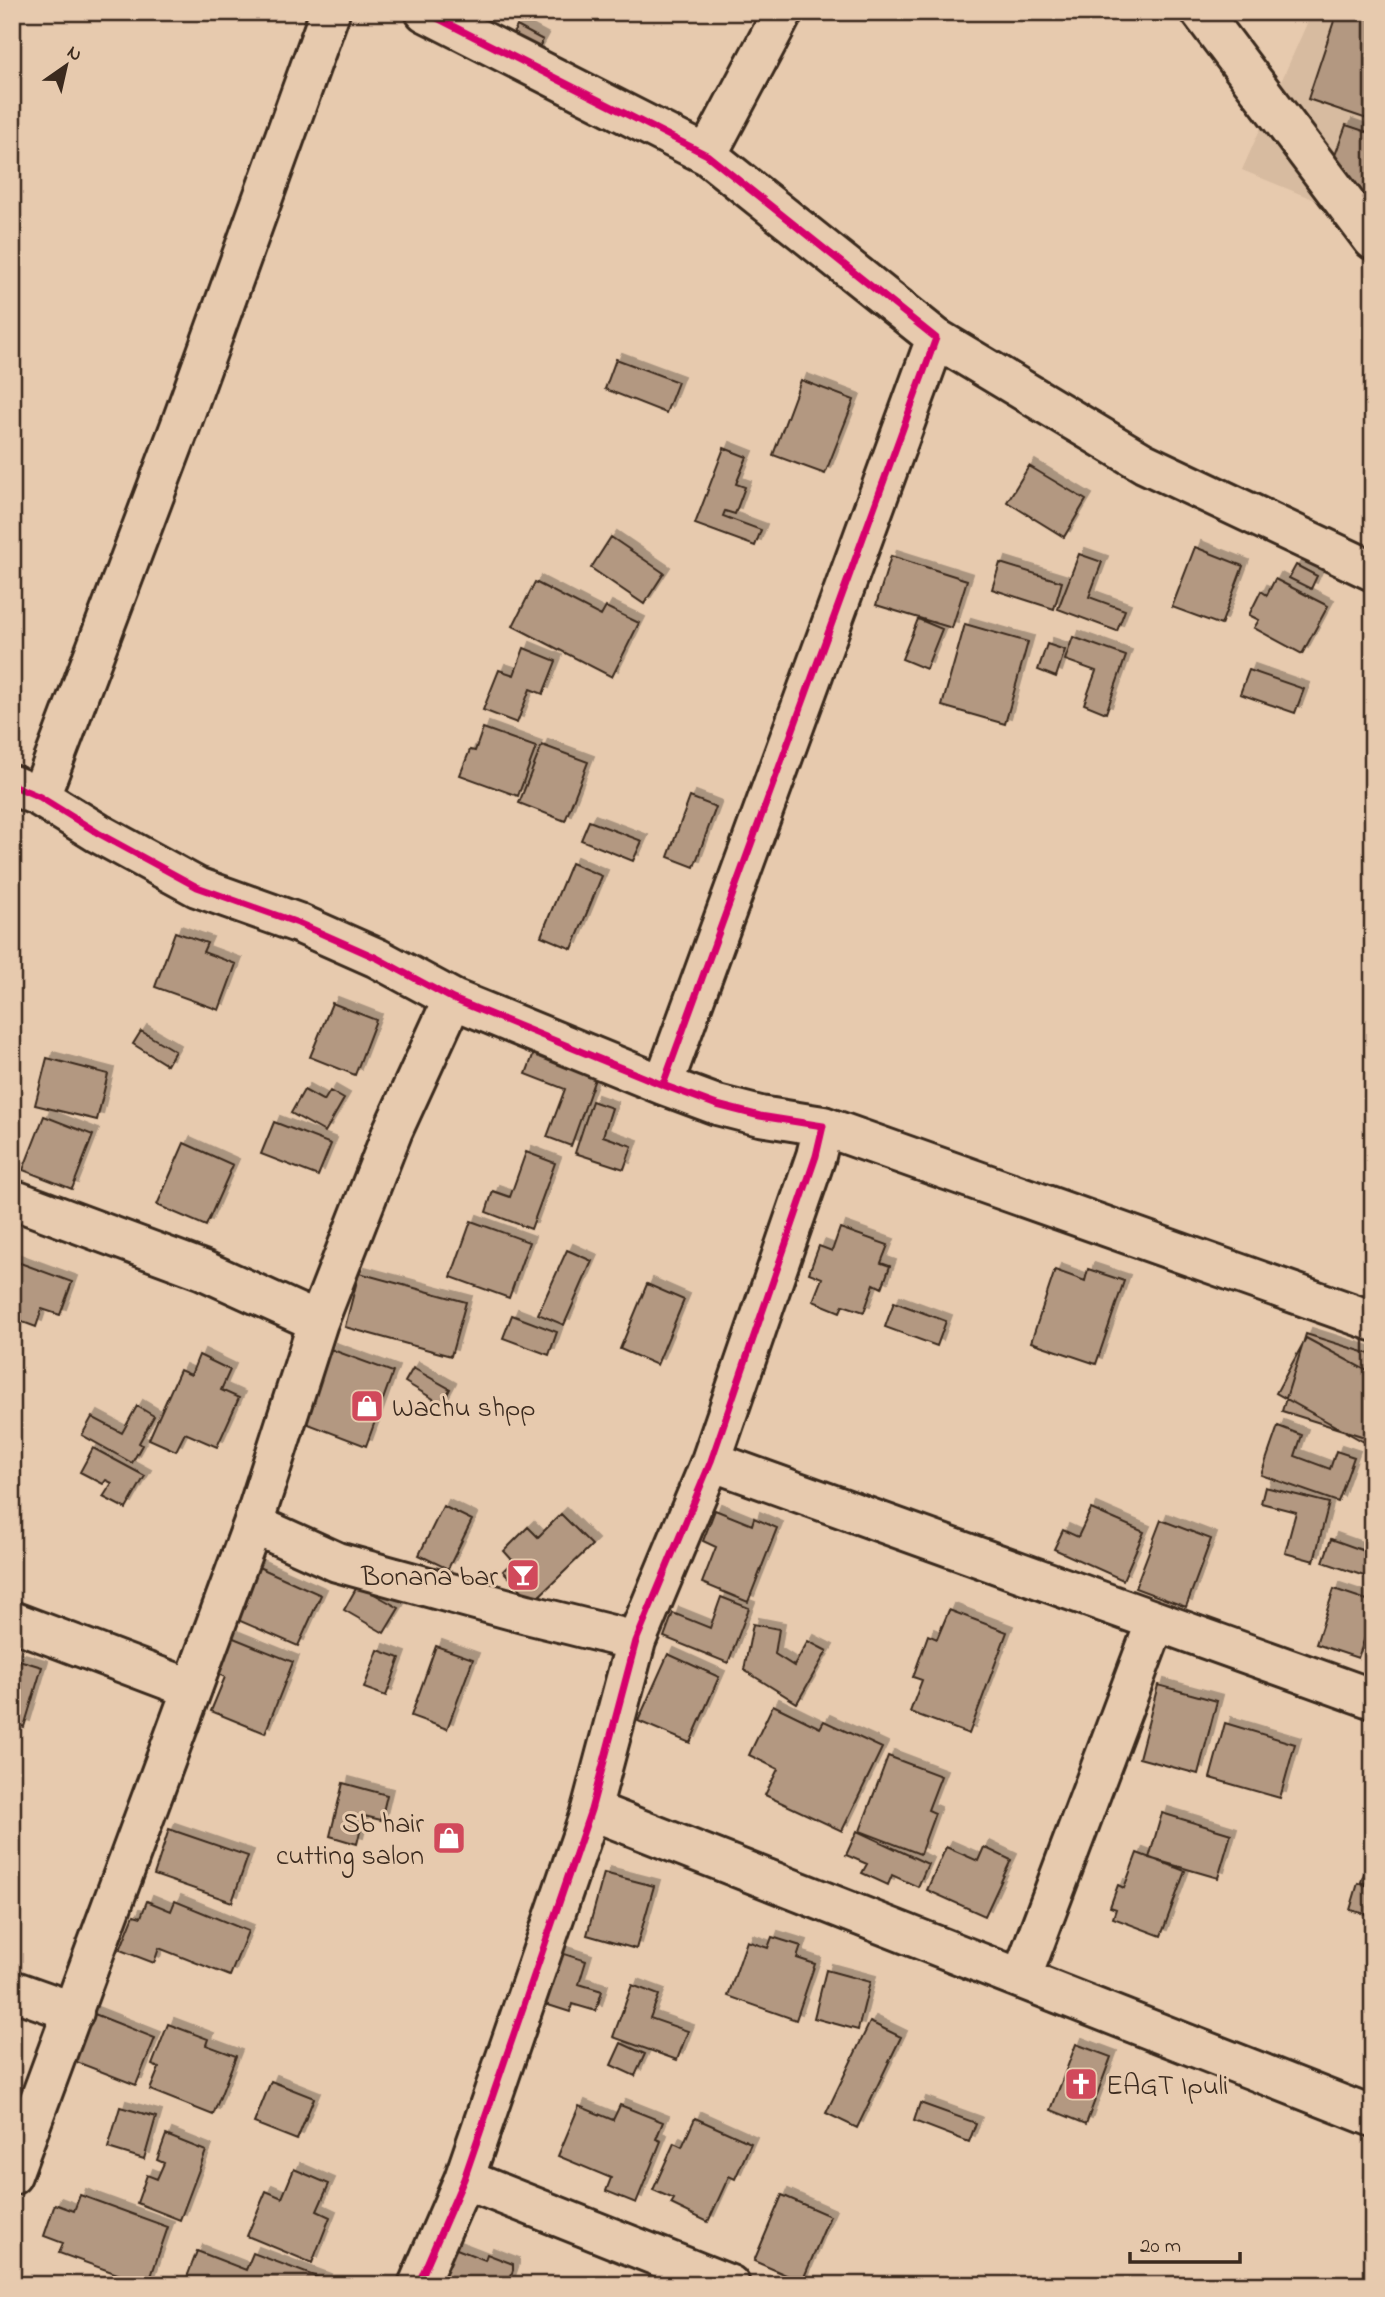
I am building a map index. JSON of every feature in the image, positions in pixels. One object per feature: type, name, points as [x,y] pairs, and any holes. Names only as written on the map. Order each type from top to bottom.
[{"type":"street","points":[[330,12],[180,427],[26,791],[197,887],[298,923],[377,958],[453,999],[663,1085],[728,1108],[823,1126],[1373,1321]]},
{"type":"street","points":[[425,12],[707,155],[936,338],[1144,463],[1373,571]]},
{"type":"street","points":[[707,155],[783,12]]},
{"type":"street","points":[[1201,12],[1373,240]]},
{"type":"street","points":[[663,1085],[936,338]]},
{"type":"street","points":[[12,2175],[253,1524],[318,1322],[393,1130],[453,999]]},
{"type":"street","points":[[418,2285],[464,2179],[591,1810],[636,1641],[711,1461],[816,1156],[823,1126]]},
{"type":"street","points":[[12,1199],[203,1270],[318,1322]]},
{"type":"street","points":[[711,1461],[1373,1699]]},
{"type":"street","points":[[253,1524],[337,1562],[636,1641]]},
{"type":"street","points":[[1021,1979],[1156,1621]]},
{"type":"street","points":[[12,1622],[192,1689]]},
{"type":"street","points":[[591,1810],[1373,2118]]},
{"type":"street","points":[[12,1990],[74,2012]]},
{"type":"street","points":[[464,2179],[730,2285]]},
{"type":"shaded area","points":[[1312,12],[1373,12],[1373,224],[1242,170]]},
{"type":"building","points":[[1337,12],[1373,12],[1373,113],[1370,120],[1308,99]]},
{"type":"building","points":[[517,26],[543,40],[534,57],[508,43]]},
{"type":"building","points":[[1346,125],[1373,134],[1373,203],[1324,186]]},
{"type":"building","points":[[616,359],[678,382],[666,413],[605,389]]},
{"type":"building","points":[[801,380],[854,400],[825,474],[773,455]]},
{"type":"building","points":[[724,448],[747,457],[736,484],[745,487],[735,514],[725,511],[723,516],[761,530],[755,546],[695,524]]},
{"type":"building","points":[[1029,466],[1086,500],[1064,537],[1007,502]]},
{"type":"building","points":[[611,537],[664,573],[644,604],[591,568]]},
{"type":"building","points":[[1195,547],[1243,566],[1221,625],[1172,607]]},
{"type":"building","points":[[1079,554],[1102,562],[1089,597],[1125,610],[1117,631],[1058,609]]},
{"type":"building","points":[[891,556],[967,580],[952,628],[876,605]]},
{"type":"building","points":[[1000,563],[1062,582],[1054,609],[992,589]]},
{"type":"building","points":[[1296,565],[1317,576],[1311,589],[1289,578]]},
{"type":"building","points":[[1275,579],[1328,606],[1302,654],[1254,628],[1259,620],[1249,615],[1261,591],[1267,595]]},
{"type":"building","points":[[535,582],[601,616],[606,607],[639,623],[612,677],[513,626]]},
{"type":"building","points":[[918,619],[942,629],[926,669],[902,659]]},
{"type":"building","points":[[965,624],[1028,642],[1005,724],[942,706]]},
{"type":"building","points":[[1073,637],[1126,656],[1106,713],[1084,704],[1096,671],[1065,660]]},
{"type":"building","points":[[1047,644],[1065,650],[1056,677],[1038,670]]},
{"type":"building","points":[[524,648],[556,661],[543,694],[530,689],[517,723],[483,710],[499,670],[514,675]]},
{"type":"building","points":[[1249,670],[1304,689],[1295,713],[1240,694]]},
{"type":"building","points":[[483,728],[536,747],[518,796],[460,775],[470,750],[475,751]]},
{"type":"building","points":[[542,745],[588,762],[565,821],[519,803]]},
{"type":"building","points":[[690,797],[716,807],[694,867],[668,857]]},
{"type":"building","points":[[589,821],[642,841],[633,861],[581,840]]},
{"type":"building","points":[[571,863],[602,876],[572,949],[541,936]]},
{"type":"building","points":[[175,932],[207,943],[203,952],[236,964],[219,1010],[155,987]]},
{"type":"building","points":[[332,1003],[376,1020],[355,1075],[310,1057]]},
{"type":"building","points":[[141,1031],[175,1051],[167,1065],[133,1044]]},
{"type":"building","points":[[535,1050],[597,1073],[571,1146],[547,1137],[565,1089],[526,1074]]},
{"type":"building","points":[[47,1058],[108,1074],[97,1120],[35,1105]]},
{"type":"building","points":[[304,1090],[324,1101],[330,1091],[344,1099],[325,1132],[291,1113]]},
{"type":"building","points":[[592,1101],[612,1108],[603,1136],[632,1146],[624,1169],[575,1153]]},
{"type":"building","points":[[44,1116],[93,1135],[72,1189],[23,1170]]},
{"type":"building","points":[[274,1122],[331,1144],[318,1176],[261,1154]]},
{"type":"building","points":[[184,1143],[233,1165],[206,1226],[157,1205]]},
{"type":"building","points":[[526,1152],[555,1163],[531,1229],[486,1212],[493,1191],[510,1197]]},
{"type":"building","points":[[471,1221],[529,1242],[509,1298],[451,1277]]},
{"type":"building","points":[[840,1228],[888,1245],[881,1263],[890,1266],[882,1288],[874,1284],[864,1312],[843,1305],[840,1312],[813,1301],[822,1278],[809,1273],[819,1246],[832,1251]]},
{"type":"building","points":[[567,1250],[592,1261],[564,1325],[538,1314]]},
{"type":"building","points":[[12,1260],[72,1282],[60,1315],[42,1309],[36,1327],[12,1318]]},
{"type":"building","points":[[1088,1269],[1124,1281],[1096,1364],[1031,1342],[1055,1270],[1085,1281]]},
{"type":"building","points":[[359,1273],[466,1302],[451,1356],[345,1327]]},
{"type":"building","points":[[647,1284],[684,1300],[657,1365],[620,1349]]},
{"type":"building","points":[[894,1302],[946,1321],[937,1346],[885,1327]]},
{"type":"building","points":[[512,1315],[557,1332],[549,1355],[503,1338]]},
{"type":"building","points":[[1306,1334],[1373,1355],[1373,1424],[1368,1438],[1282,1411]]},
{"type":"building","points":[[1306,1338],[1373,1374],[1373,1426],[1364,1442],[1276,1393]]},
{"type":"building","points":[[330,1349],[393,1372],[366,1446],[303,1422]]},
{"type":"building","points":[[199,1355],[230,1370],[221,1390],[239,1398],[217,1447],[185,1433],[176,1451],[149,1439],[180,1370],[191,1375]]},
{"type":"building","points":[[413,1368],[450,1389],[442,1404],[405,1382]]},
{"type":"building","points":[[137,1406],[154,1416],[139,1443],[142,1445],[132,1463],[82,1435],[92,1417],[122,1433]]},
{"type":"building","points":[[1278,1426],[1302,1435],[1295,1456],[1330,1469],[1336,1451],[1354,1457],[1338,1502],[1261,1475]]},
{"type":"building","points":[[93,1448],[145,1476],[126,1509],[103,1497],[112,1483],[106,1480],[103,1484],[80,1472]]},
{"type":"building","points":[[1265,1487],[1329,1503],[1314,1561],[1285,1553],[1296,1512],[1261,1503]]},
{"type":"building","points":[[443,1506],[472,1520],[448,1569],[419,1555]]},
{"type":"building","points":[[1091,1509],[1144,1532],[1123,1580],[1054,1549],[1063,1530],[1078,1537]]},
{"type":"building","points":[[715,1510],[752,1525],[754,1518],[777,1528],[748,1602],[702,1583],[716,1547],[703,1541]]},
{"type":"building","points":[[561,1514],[592,1545],[533,1602],[503,1571],[513,1561],[504,1551],[528,1527],[538,1537]]},
{"type":"building","points":[[1161,1520],[1211,1539],[1186,1607],[1135,1588]]},
{"type":"building","points":[[1331,1539],[1373,1554],[1373,1579],[1323,1562]]},
{"type":"building","points":[[254,1565],[321,1595],[298,1646],[231,1617]]},
{"type":"building","points":[[358,1585],[399,1608],[384,1633],[344,1610]]},
{"type":"building","points":[[1334,1589],[1373,1602],[1373,1614],[1358,1658],[1316,1644]]},
{"type":"building","points":[[721,1597],[749,1608],[728,1663],[664,1637],[673,1613],[710,1628]]},
{"type":"building","points":[[949,1610],[1007,1632],[969,1734],[910,1712],[922,1680],[913,1677],[928,1635],[937,1639]]},
{"type":"building","points":[[753,1624],[779,1629],[775,1654],[794,1666],[808,1641],[827,1651],[797,1703],[744,1670]]},
{"type":"building","points":[[231,1637],[293,1662],[265,1733],[211,1711],[225,1677],[216,1673]]},
{"type":"building","points":[[436,1646],[473,1659],[447,1729],[411,1716]]},
{"type":"building","points":[[378,1650],[400,1658],[386,1696],[364,1688]]},
{"type":"building","points":[[668,1654],[719,1677],[690,1743],[638,1721]]},
{"type":"building","points":[[12,1658],[42,1667],[24,1727],[12,1723]]},
{"type":"building","points":[[1158,1685],[1217,1701],[1198,1774],[1139,1758]]},
{"type":"building","points":[[773,1705],[820,1728],[824,1721],[882,1748],[842,1831],[765,1795],[778,1769],[749,1755]]},
{"type":"building","points":[[1225,1723],[1295,1744],[1280,1798],[1210,1778]]},
{"type":"building","points":[[888,1756],[941,1776],[928,1810],[935,1813],[920,1854],[860,1831]]},
{"type":"building","points":[[343,1783],[387,1795],[381,1820],[364,1816],[357,1844],[330,1836]]},
{"type":"building","points":[[1162,1813],[1231,1834],[1218,1878],[1149,1858]]},
{"type":"building","points":[[169,1829],[248,1856],[232,1902],[154,1875]]},
{"type":"building","points":[[857,1831],[928,1864],[918,1887],[892,1875],[888,1885],[862,1873],[867,1864],[846,1855]]},
{"type":"building","points":[[946,1847],[978,1861],[984,1847],[1011,1860],[985,1916],[927,1890]]},
{"type":"building","points":[[1373,1851],[1373,1887],[1361,1882]]},
{"type":"building","points":[[1137,1853],[1185,1871],[1161,1936],[1113,1918],[1116,1909],[1110,1907],[1118,1885],[1124,1888]]},
{"type":"building","points":[[604,1873],[654,1886],[636,1949],[587,1935]]},
{"type":"building","points":[[1358,1883],[1373,1888],[1373,1916],[1350,1910]]},
{"type":"building","points":[[147,1901],[171,1911],[175,1901],[248,1931],[230,1976],[159,1948],[154,1963],[120,1950],[134,1915],[141,1917]]},
{"type":"building","points":[[772,1937],[801,1946],[797,1958],[815,1964],[796,2020],[728,1996],[747,1941],[768,1948]]},
{"type":"building","points":[[558,1952],[586,1961],[579,1984],[602,1991],[596,2011],[572,2004],[570,2012],[542,2003]]},
{"type":"building","points":[[826,1970],[870,1982],[858,2030],[814,2018]]},
{"type":"building","points":[[632,1985],[659,1995],[650,2018],[688,2031],[677,2060],[613,2037]]},
{"type":"building","points":[[92,2013],[155,2038],[136,2085],[74,2061]]},
{"type":"building","points":[[870,2022],[901,2037],[857,2128],[826,2113]]},
{"type":"building","points":[[168,2024],[208,2039],[206,2045],[236,2056],[213,2115],[150,2090],[159,2068],[152,2065]]},
{"type":"building","points":[[621,2043],[645,2054],[635,2076],[611,2065]]},
{"type":"building","name":"EAGT Ipuli","points":[[1076,2044],[1111,2057],[1086,2124],[1051,2110]]},
{"type":"building","points":[[271,2081],[314,2098],[297,2140],[254,2123]]},
{"type":"building","points":[[920,2103],[976,2123],[969,2142],[914,2121]]},
{"type":"building","points":[[620,2105],[663,2122],[656,2139],[661,2141],[636,2203],[606,2191],[611,2178],[558,2156],[579,2106],[613,2120]]},
{"type":"building","points":[[120,2107],[156,2117],[144,2159],[108,2148]]},
{"type":"building","points":[[695,2118],[751,2143],[735,2179],[729,2176],[708,2222],[671,2204],[674,2199],[653,2190],[674,2143],[682,2147]]},
{"type":"building","points":[[166,2135],[206,2151],[180,2220],[137,2203],[147,2175],[157,2179],[164,2163],[157,2160]]},
{"type":"building","points":[[294,2169],[329,2184],[317,2211],[330,2217],[312,2263],[247,2236],[266,2191],[282,2198]]},
{"type":"building","points":[[80,2195],[168,2227],[148,2285],[59,2253],[63,2243],[44,2236],[55,2204],[74,2211]]},
{"type":"building","points":[[782,2195],[830,2216],[802,2282],[754,2261]]},
{"type":"building","points":[[449,2246],[485,2260],[487,2254],[513,2264],[508,2285],[435,2285]]},
{"type":"building","points":[[197,2251],[246,2270],[253,2253],[325,2280],[323,2285],[184,2285]]},
{"type":"cycle path","points":[[425,12],[707,155],[936,338],[663,1085]]},
{"type":"cycle path","points":[[12,785],[40,797],[98,833],[197,887],[298,923],[377,958],[453,999],[717,1105],[760,1116],[823,1126],[816,1156],[711,1461],[636,1641],[591,1810],[464,2179],[418,2285]]},
{"type":"place","name":"Wachu shpp","points":[[367,1406]]},
{"type":"place","name":"Bonana bar","points":[[523,1575]]},
{"type":"place","name":"Sb hair cutting salon","points":[[449,1838]]},
{"type":"place","name":"EAGT Ipuli","points":[[1081,2084]]}]
